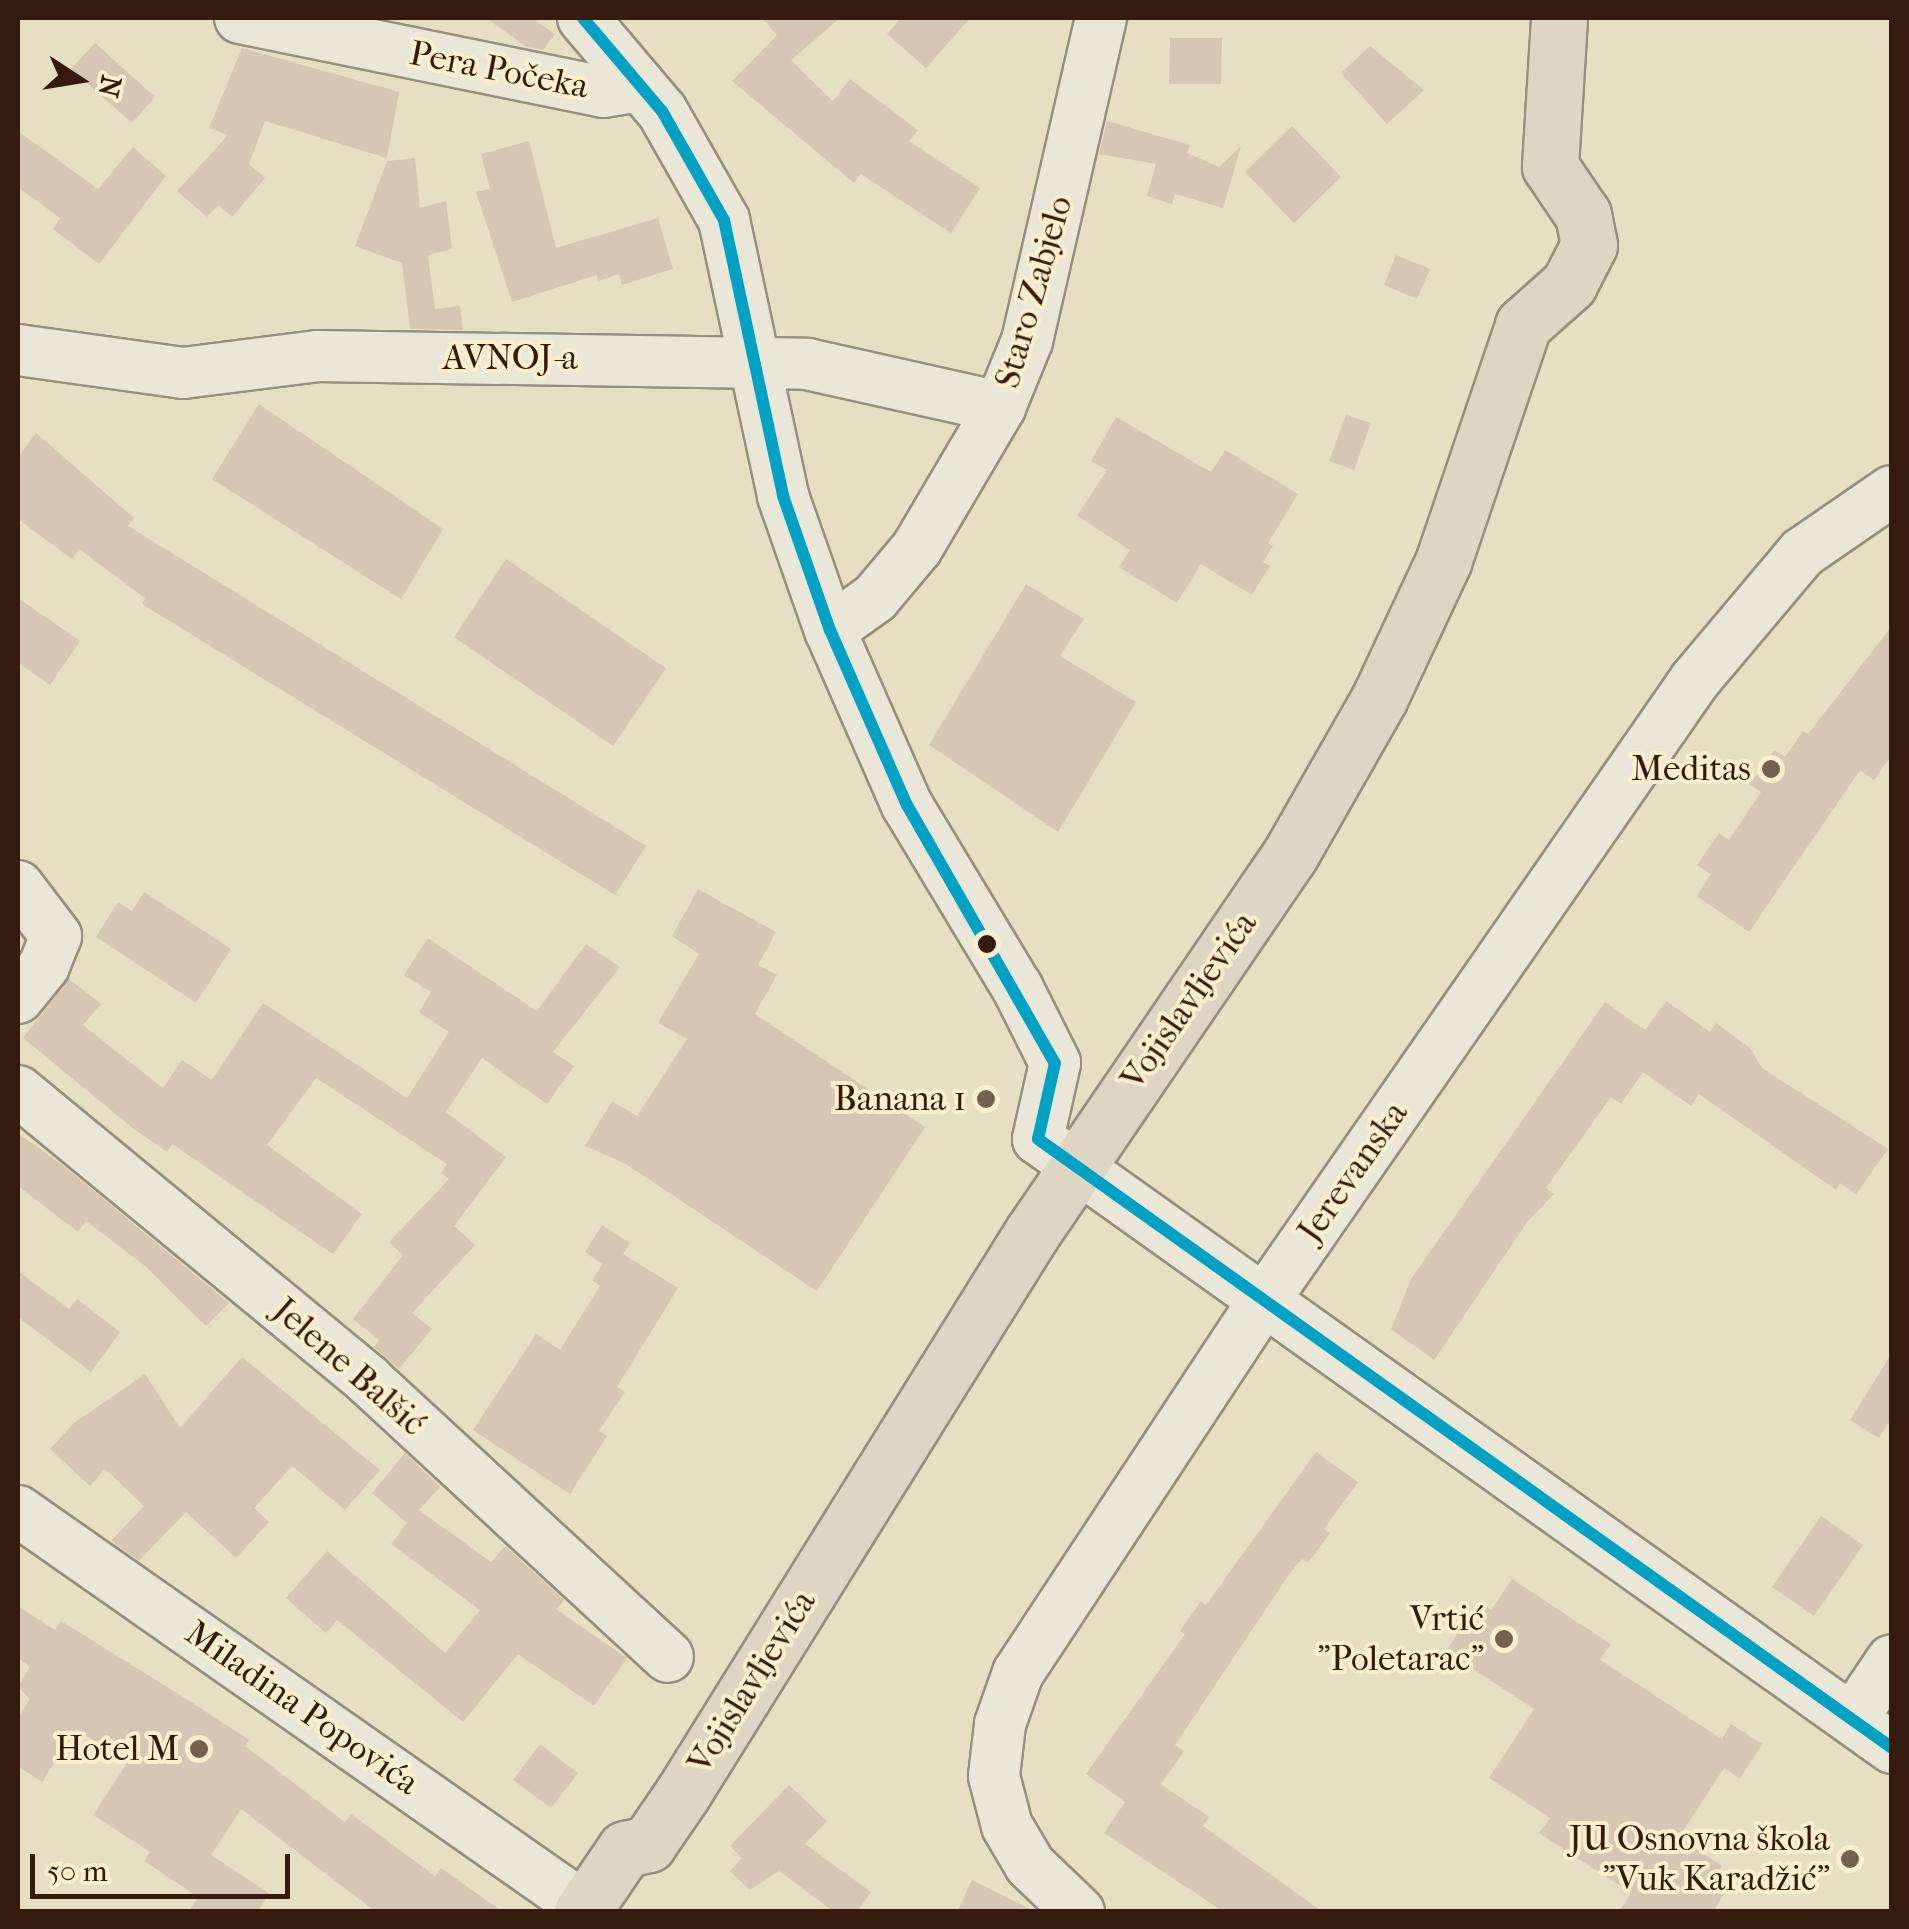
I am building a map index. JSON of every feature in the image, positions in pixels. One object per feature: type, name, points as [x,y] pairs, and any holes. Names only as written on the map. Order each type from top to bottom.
[{"type":"main road","name":"Vojislavljevića","points":[[586,1910],[624,1848],[648,1844],[683,1793],[1075,1168],[1332,784],[1430,596],[1523,325],[1562,292],[1589,245],[1583,215],[1550,166],[1559,18]]},
{"type":"street","name":"Pera Počeka","points":[[240,18],[603,92],[640,86]]},
{"type":"street","points":[[583,18],[690,152],[724,220],[783,496],[830,630],[908,806],[1055,1063],[1038,1139],[1892,1748]]},
{"type":"street","name":"Staro Zabjelo","points":[[830,630],[875,598],[917,548],[1000,407],[1027,341],[1101,18]]},
{"type":"street","name":"AVNOJ-a","points":[[18,350],[183,374],[317,356],[807,364],[1000,407]]},
{"type":"street","name":"Jerevanska","points":[[1079,1912],[1030,1866],[1007,1826],[994,1776],[1000,1724],[1018,1673],[1263,1302],[1695,680],[1802,553],[1892,491]]},
{"type":"street","points":[[18,886],[54,929],[50,955],[18,998]]},
{"type":"street","name":"Jelene Balšić","points":[[18,1091],[368,1380],[668,1656]]},
{"type":"street","name":"Miladina Popovića","points":[[18,1511],[586,1910]]},
{"type":"street","points":[[1852,1719],[1892,1660]]},
{"type":"building","points":[[486,18],[532,18],[555,34],[543,50],[527,47]]},
{"type":"building","points":[[762,18],[840,18],[791,60],[833,101],[850,79],[918,130],[909,141],[980,188],[951,233],[861,174],[854,183],[732,81],[777,35]]},
{"type":"building","points":[[901,18],[970,18],[926,68],[887,34]]},
{"type":"building","points":[[1170,38],[1222,38],[1221,84],[1169,84]]},
{"type":"building","points":[[95,43],[155,97],[132,123],[71,69]]},
{"type":"building","points":[[1370,46],[1424,90],[1387,124],[1341,73]]},
{"type":"building","points":[[242,48],[399,92],[387,158],[265,121],[249,164],[265,178],[232,217],[218,205],[207,217],[177,191],[228,135],[209,128]]},
{"type":"building","points":[[1107,121],[1190,145],[1187,153],[1219,167],[1241,146],[1223,208],[1175,194],[1172,204],[1147,196],[1156,164],[1099,154]]},
{"type":"building","points":[[1292,126],[1341,177],[1294,223],[1245,172]]},
{"type":"building","points":[[18,131],[98,189],[133,147],[166,176],[99,264],[53,229],[60,218],[18,187]]},
{"type":"building","points":[[529,141],[556,248],[658,218],[673,269],[622,285],[619,274],[598,281],[597,275],[512,302],[476,192],[490,189],[481,154]]},
{"type":"building","points":[[415,158],[420,208],[446,201],[452,249],[428,255],[435,309],[460,306],[463,330],[410,329],[402,263],[355,246],[387,161]]},
{"type":"building","points":[[1396,255],[1430,269],[1417,299],[1384,285]]},
{"type":"building","points":[[259,404],[443,529],[401,599],[212,479]]},
{"type":"building","points":[[1346,415],[1371,423],[1354,470],[1329,461]]},
{"type":"building","points":[[1116,417],[1211,472],[1225,450],[1298,494],[1268,543],[1273,546],[1263,562],[1270,566],[1252,595],[1201,564],[1177,603],[1119,567],[1130,550],[1077,516],[1107,470],[1091,461]]},
{"type":"building","points":[[36,433],[134,518],[128,526],[646,846],[615,895],[142,604],[145,598],[79,549],[72,559],[18,519],[18,457]]},
{"type":"building","points":[[506,559],[666,668],[613,746],[454,637]]},
{"type":"building","points":[[1026,584],[1084,619],[1060,656],[1136,702],[1058,832],[929,745]]},
{"type":"building","points":[[18,598],[80,641],[50,685],[18,663]]},
{"type":"building","points":[[1892,626],[1892,755],[1874,780],[1860,770],[1749,932],[1697,896],[1711,874],[1697,865],[1719,833],[1729,840],[1761,792],[1750,784],[1774,750],[1785,757],[1803,731],[1808,734]]},
{"type":"building","points":[[698,889],[776,932],[758,965],[777,975],[755,1014],[925,1127],[817,1291],[624,1163],[585,1146],[612,1101],[637,1116],[687,1039],[658,1023],[699,954],[672,936]]},
{"type":"building","points":[[144,892],[231,949],[196,1003],[96,937],[118,902],[132,911]]},
{"type":"building","points":[[428,938],[537,1011],[586,944],[620,967],[553,1052],[574,1066],[547,1104],[482,1058],[446,1112],[506,1157],[454,1226],[475,1245],[412,1313],[432,1329],[399,1369],[374,1347],[379,1340],[353,1319],[403,1255],[389,1242],[449,1179],[441,1173],[447,1164],[316,1078],[267,1145],[362,1214],[333,1254],[172,1144],[167,1152],[23,1038],[69,979],[101,1004],[83,1025],[163,1088],[182,1060],[212,1080],[263,1003],[407,1098],[449,1032],[419,1012],[431,992],[404,975]]},
{"type":"building","points":[[1666,1001],[1710,1032],[1716,1023],[1751,1049],[1762,1068],[1888,1149],[1856,1194],[1840,1183],[1836,1190],[1699,1094],[1691,1106],[1643,1072],[1621,1104],[1611,1097],[1546,1188],[1554,1194],[1528,1221],[1434,1360],[1391,1329],[1411,1279],[1605,1002],[1645,1030]]},
{"type":"building","points":[[18,1133],[65,1167],[229,1303],[206,1326],[145,1266],[86,1221],[78,1232],[18,1186]]},
{"type":"building","points":[[602,1225],[630,1243],[623,1254],[678,1288],[617,1387],[625,1392],[599,1431],[607,1436],[570,1494],[473,1430],[536,1334],[560,1350],[600,1286],[592,1280],[602,1264],[585,1252]]},
{"type":"building","points":[[18,1271],[69,1309],[77,1299],[120,1332],[91,1372],[18,1317]]},
{"type":"building","points":[[1892,1353],[1892,1418],[1879,1438],[1850,1420]]},
{"type":"building","points":[[242,1357],[380,1470],[345,1510],[292,1466],[254,1508],[269,1522],[236,1558],[186,1512],[139,1561],[111,1541],[144,1506],[105,1469],[90,1486],[50,1449],[74,1423],[145,1374],[180,1428]]},
{"type":"building","points":[[1316,1452],[1358,1482],[1324,1529],[1330,1533],[1308,1563],[1302,1559],[1290,1573],[1175,1745],[1184,1751],[1161,1784],[1209,1817],[1203,1826],[1323,1912],[1224,1912],[1104,1833],[1125,1802],[1086,1774],[1185,1634],[1180,1631],[1201,1601],[1206,1605]]},
{"type":"building","points":[[405,1453],[440,1487],[419,1510],[491,1562],[505,1546],[564,1600],[556,1609],[627,1658],[594,1706],[518,1654],[463,1722],[337,1620],[326,1633],[286,1598],[327,1551],[445,1653],[480,1610],[391,1544],[407,1523],[372,1493]]},
{"type":"building","points":[[1821,1516],[1863,1545],[1814,1616],[1772,1587]]},
{"type":"building","points":[[1512,1579],[1611,1644],[1600,1660],[1722,1739],[1731,1724],[1762,1744],[1740,1779],[1724,1768],[1679,1837],[1722,1866],[1710,1885],[1724,1894],[1713,1912],[1619,1912],[1631,1893],[1539,1833],[1550,1818],[1489,1778],[1534,1709],[1446,1651],[1479,1601],[1491,1610]]},
{"type":"building","points":[[18,1606],[55,1630],[61,1621],[188,1700],[249,1740],[245,1746],[345,1822],[351,1814],[435,1876],[441,1868],[503,1912],[376,1912],[241,1809],[211,1855],[269,1893],[258,1912],[188,1912],[198,1897],[144,1861],[150,1852],[93,1815],[127,1763],[76,1729],[42,1782],[18,1766],[18,1718],[30,1699],[18,1687],[30,1667],[18,1658]]},
{"type":"building","points":[[540,1744],[578,1773],[551,1808],[513,1780]]},
{"type":"building","points":[[789,1785],[827,1821],[805,1844],[871,1892],[857,1912],[834,1912],[779,1871],[750,1890],[730,1871],[742,1858],[730,1846]]},
{"type":"building","points":[[972,1880],[1036,1912],[957,1912]]},
{"type":"transit line","points":[[583,18],[662,111],[724,220],[783,496],[830,630],[907,805],[1055,1063],[1038,1139],[1892,1748]]},
{"type":"place","name":"Meditas","points":[[1771,769]]},
{"type":"place","name":"Banana 1","points":[[986,1099]]},
{"type":"place","name":"Vrtić \"Poletarac\"","points":[[1504,1639]]},
{"type":"place","name":"Hotel M","points":[[199,1749]]},
{"type":"place","name":"JU Osnovna škola \"Vuk Karadžić\"","points":[[1850,1859]]}]
